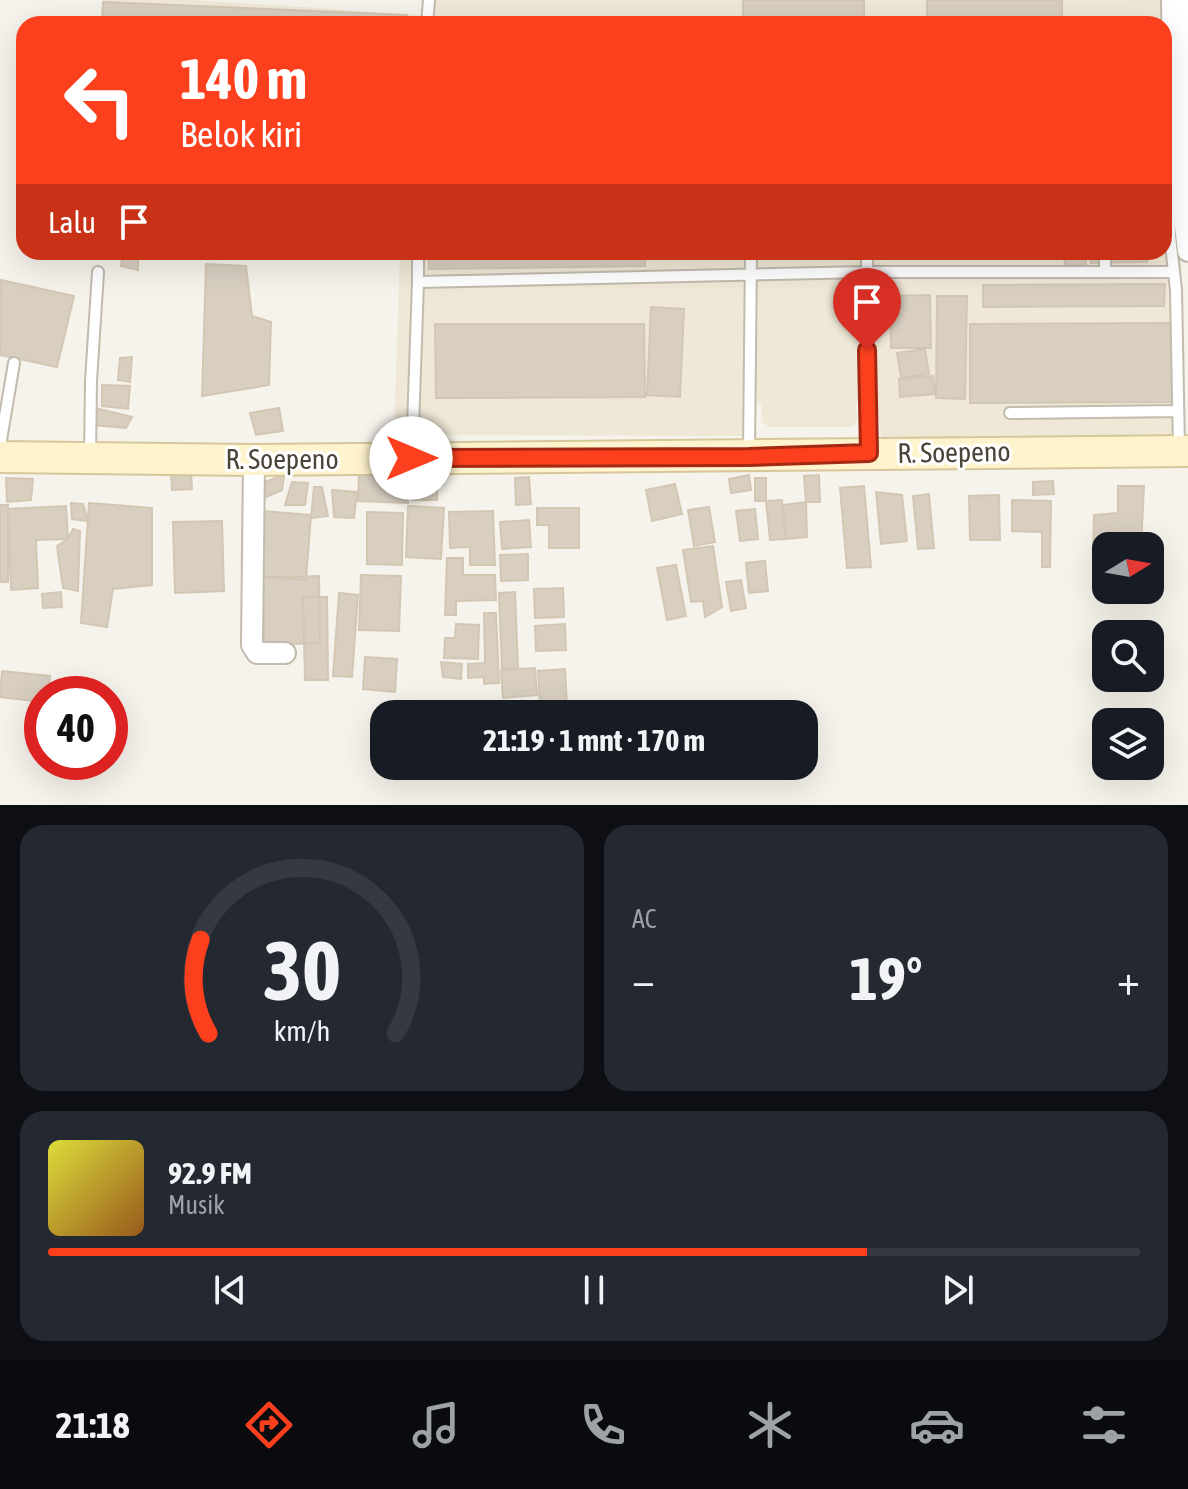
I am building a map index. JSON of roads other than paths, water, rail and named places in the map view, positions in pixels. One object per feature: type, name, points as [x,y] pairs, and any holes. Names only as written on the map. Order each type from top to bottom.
[{"type":"street","points":[[1179,0],[1182,200],[1188,251]]},
{"type":"street","name":"R. Soepeno","points":[[0,457],[254,460],[1184,451]]},
{"type":"street","points":[[254,460],[252,645],[257,653],[285,653]]},
{"type":"lane","points":[[1172,254],[1178,411],[1184,451]]},
{"type":"lane","points":[[411,458],[418,260]]},
{"type":"lane","points":[[749,457],[751,260]]},
{"type":"lane","points":[[867,260],[869,453]]},
{"type":"lane","points":[[1105,260],[1105,272]]},
{"type":"lane","points":[[90,458],[98,272]]},
{"type":"lane","points":[[418,282],[867,272],[1174,272]]},
{"type":"lane","points":[[0,446],[14,363]]},
{"type":"lane","points":[[1010,413],[1178,411]]}]
